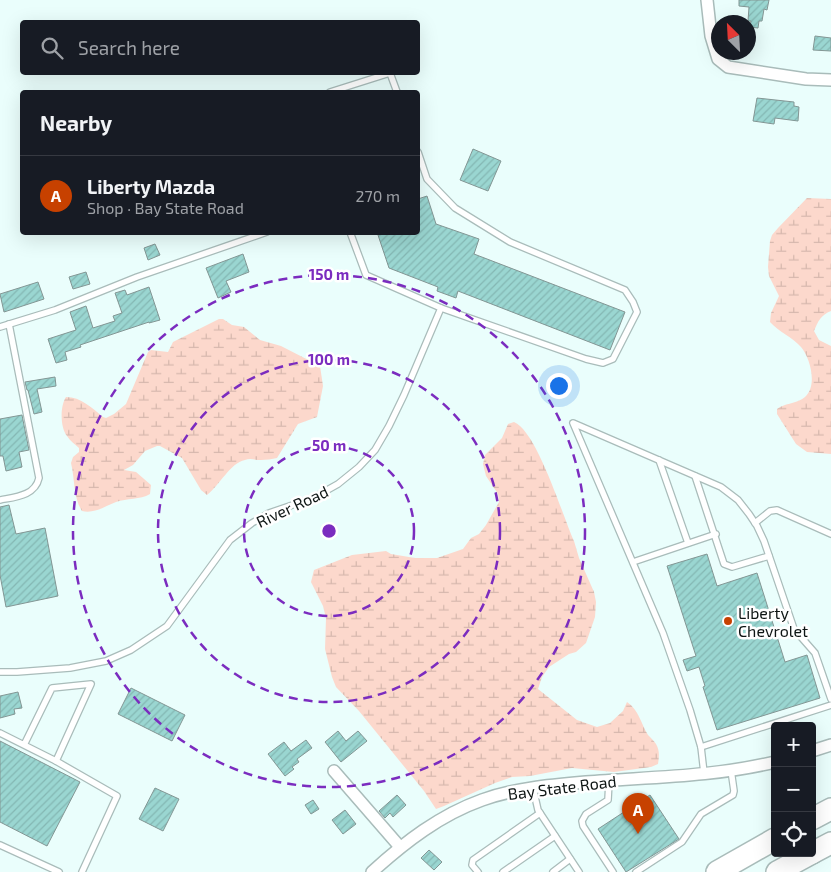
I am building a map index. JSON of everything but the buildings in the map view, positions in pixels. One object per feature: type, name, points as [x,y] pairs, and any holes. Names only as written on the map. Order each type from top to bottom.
[{"type":"highway","points":[[816,817],[831,809]]},
{"type":"highway","points":[[717,872],[771,841]]},
{"type":"highway","points":[[816,851],[831,843]]},
{"type":"highway","points":[[777,872],[805,857]]},
{"type":"street","points":[[708,0],[711,36],[718,59],[728,67],[806,79],[831,80]]},
{"type":"street","points":[[816,750],[831,745]]},
{"type":"street","name":"Bay State Road","points":[[372,872],[400,848],[440,819],[465,807],[500,795],[533,788],[609,780],[704,774],[771,763]]},
{"type":"street","points":[[334,771],[400,848]]},
{"type":"lane","points":[[336,90],[384,75]]},
{"type":"lane","points":[[391,75],[396,90]]},
{"type":"lane","points":[[351,235],[366,275],[441,308],[586,359],[603,363],[613,359],[637,312],[625,290],[510,242],[455,208],[427,179],[420,158]]},
{"type":"lane","points":[[0,327],[55,310],[137,277],[258,235]]},
{"type":"lane","name":"River Road","points":[[0,672],[70,668],[106,661],[132,650],[167,626],[230,540],[252,523],[269,514],[313,498],[338,484],[375,450],[404,395],[441,308]]},
{"type":"lane","points":[[0,500],[31,492],[36,488],[39,478],[8,324]]},
{"type":"lane","points":[[704,774],[701,747],[665,640],[573,423],[728,492],[749,514],[755,523],[769,556],[794,629],[815,653],[831,700]]},
{"type":"lane","points":[[659,460],[688,543]]},
{"type":"lane","points":[[695,476],[716,534],[723,562],[727,566],[733,567],[769,556]]},
{"type":"lane","points":[[755,523],[770,511],[778,510],[831,534]]},
{"type":"lane","points":[[633,562],[716,534]]},
{"type":"lane","points":[[24,745],[52,688],[91,684],[56,761]]},
{"type":"lane","points":[[701,747],[831,705]]},
{"type":"lane","points":[[0,733],[56,761],[117,796],[82,872]]},
{"type":"lane","points":[[636,872],[682,842],[701,814],[733,795],[731,770]]},
{"type":"lane","points":[[609,780],[608,800],[586,814],[582,821],[583,826],[613,872]]},
{"type":"lane","points":[[533,788],[540,813],[579,872]]},
{"type":"lane","points":[[478,872],[472,865],[473,860],[540,813]]},
{"type":"lane","points":[[503,872],[556,836]]},
{"type":"lane","points":[[0,845],[59,872]]},
{"type":"lane","points":[[553,872],[570,859]]},
{"type":"green space","points":[[807,198],[831,199],[831,311],[820,319],[814,331],[819,340],[831,346],[831,454],[807,452],[796,444],[777,414],[777,409],[780,407],[805,397],[809,392],[812,379],[810,364],[801,347],[770,322],[771,313],[779,296],[769,276],[770,241],[778,228]]},
{"type":"green space","points":[[219,319],[223,319],[232,325],[244,327],[260,340],[281,346],[320,366],[323,386],[317,417],[298,424],[277,458],[249,459],[240,462],[207,495],[201,490],[182,458],[157,446],[145,451],[133,465],[124,470],[136,472],[151,485],[150,494],[116,502],[96,511],[82,511],[76,494],[71,463],[73,457],[79,452],[79,448],[67,436],[62,422],[63,406],[66,397],[81,401],[103,417],[106,418],[114,414],[126,404],[148,352],[151,350],[168,352],[173,342]]},
{"type":"green space","points":[[514,422],[523,429],[532,441],[540,457],[594,592],[596,602],[595,617],[586,643],[576,652],[569,654],[549,667],[542,677],[538,689],[577,720],[597,727],[610,723],[623,711],[627,702],[634,709],[648,735],[656,744],[659,752],[658,764],[651,767],[614,772],[572,768],[530,776],[512,777],[436,809],[424,791],[359,711],[336,687],[325,649],[326,618],[323,606],[311,582],[314,570],[352,555],[386,551],[391,554],[415,558],[437,558],[463,549],[471,538],[479,534],[486,525],[499,502],[498,494],[486,476],[483,464],[485,455],[502,438],[508,424]]},
{"type":"place","name":"Liberty Chevrolet","points":[[728,621]]},
{"type":"place","name":"Liberty Mazda","points":[[638,834]]}]
